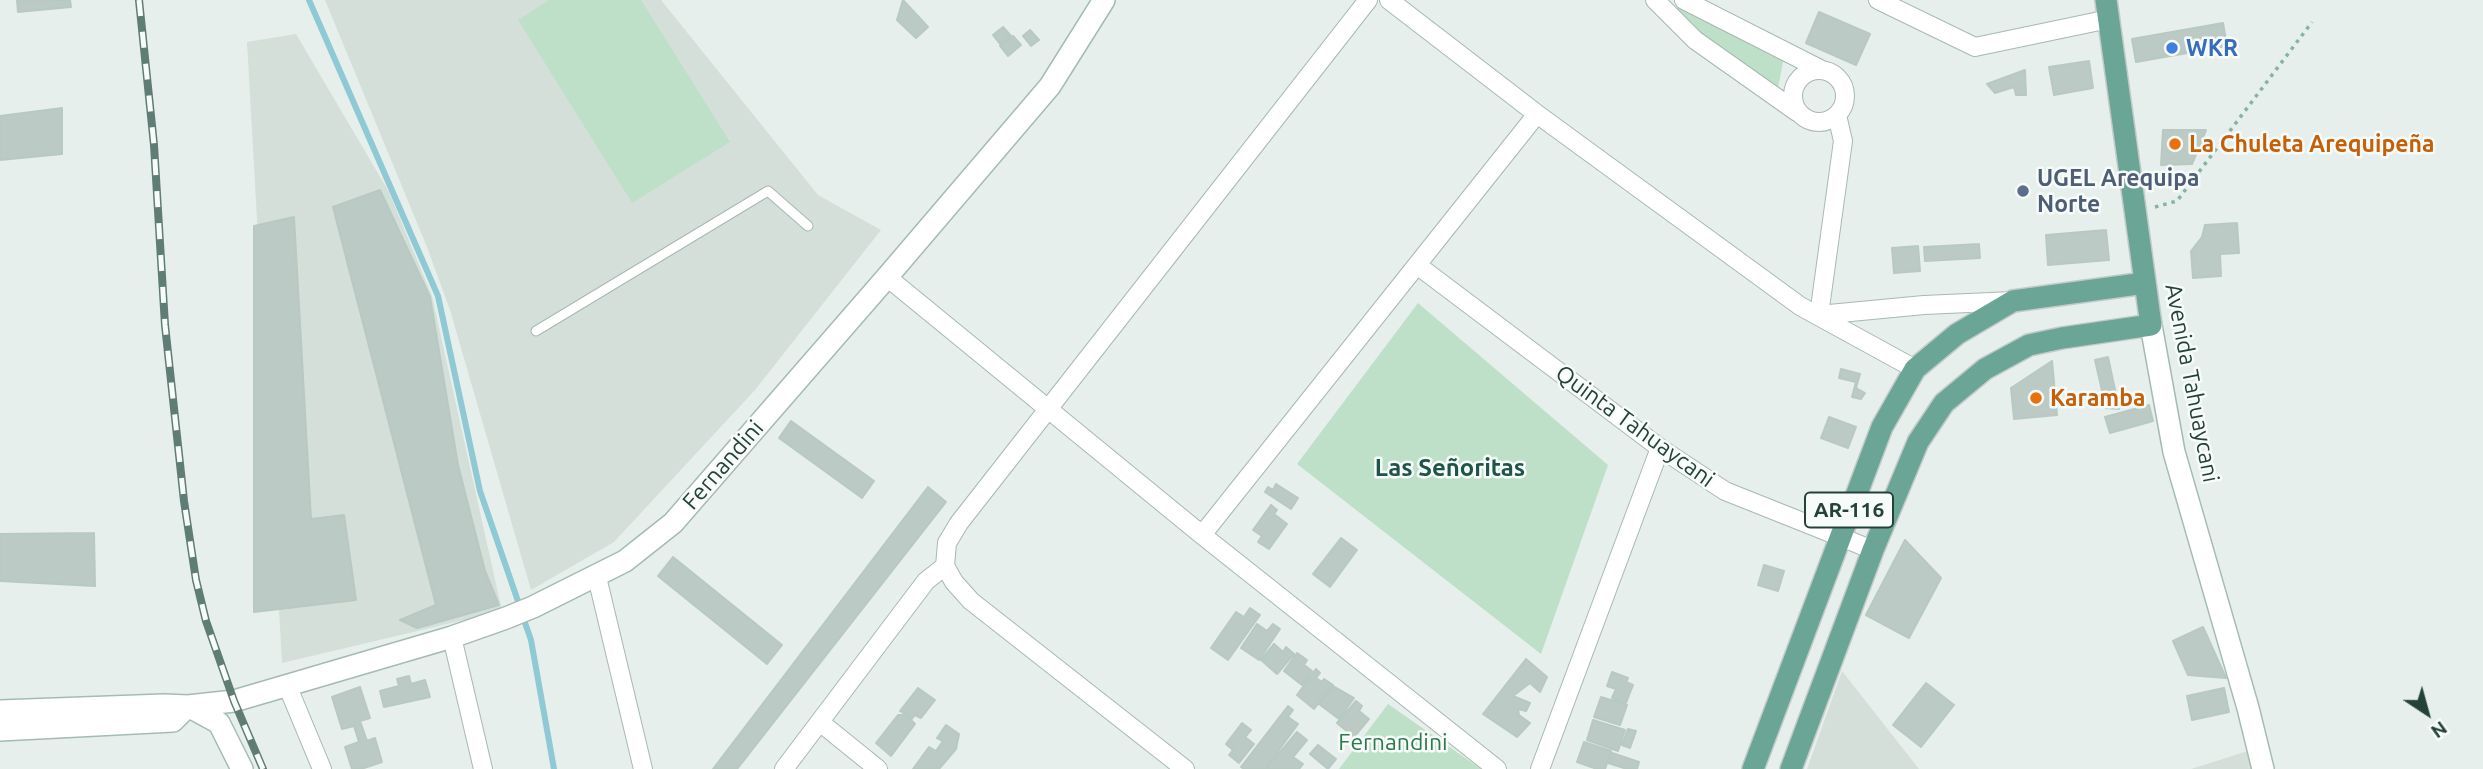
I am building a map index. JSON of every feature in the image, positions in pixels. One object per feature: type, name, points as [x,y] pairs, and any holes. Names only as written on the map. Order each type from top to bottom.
[{"type":"main road","name":"Avenida Tahuaycani","points":[[2108,10],[2151,325]]},
{"type":"main road","name":"AR-116","points":[[1753,769],[1839,535],[1882,427],[1915,369],[1957,334],[2013,301],[2145,283]]},
{"type":"main road","name":"AR-116","points":[[1791,769],[1873,550],[1918,442],[1944,403],[1985,369],[2029,345],[2151,325]]},
{"type":"street","name":"Fernandini","points":[[0,711],[188,706],[234,701],[452,637],[506,618],[597,577],[625,561],[673,523],[887,277],[1050,86],[1104,0]]},
{"type":"street","points":[[1050,86],[1122,0]]},
{"type":"street","points":[[1185,769],[971,600],[954,582],[945,566],[947,543],[959,523],[1368,0]]},
{"type":"street","points":[[1389,0],[1537,114],[1800,306],[1915,369]]},
{"type":"street","points":[[1655,0],[1695,40],[1803,118],[1821,123],[1837,115],[1843,108],[1845,90],[1836,75],[1684,0]]},
{"type":"street","points":[[1878,0],[1975,47],[2108,10]]},
{"type":"street","points":[[1797,112],[1793,104],[1794,88],[1804,74],[1820,69]]},
{"type":"street","points":[[1202,535],[1537,114]]},
{"type":"street","points":[[1819,316],[1843,141],[1837,115]]},
{"type":"street","name":"Quinta Tahuaycani","points":[[1417,265],[1660,448],[1725,491],[1873,550]]},
{"type":"street","points":[[887,277],[1202,535],[1497,769]]},
{"type":"street","points":[[1819,316],[1924,305],[2013,301]]},
{"type":"street","name":"Avenida Tahuaycani","points":[[2151,325],[2174,452],[2263,769]]},
{"type":"street","points":[[1540,769],[1660,448]]},
{"type":"street","points":[[784,769],[926,581],[945,566]]},
{"type":"street","points":[[597,577],[643,769]]},
{"type":"street","points":[[452,637],[483,769]]},
{"type":"street","points":[[287,685],[321,769]]},
{"type":"street","points":[[0,730],[173,721],[188,706],[219,723],[243,769]]},
{"type":"street","points":[[821,723],[878,769]]},
{"type":"lane","points":[[536,331],[768,191],[808,226]]},
{"type":"path","points":[[2136,211],[2177,201],[2312,22]]},
{"type":"shaded area","points":[[325,0],[661,0],[818,195],[881,230],[755,390],[614,542],[531,590],[450,310],[427,247]]},
{"type":"shaded area","points":[[296,34],[389,192],[432,296],[502,611],[282,663],[247,42]]},
{"type":"shaded area","points":[[1842,671],[1919,769],[1807,769]]},
{"type":"shaded area","points":[[2251,750],[2253,769],[2191,769]]},
{"type":"green space","points":[[549,0],[641,0],[730,142],[632,203],[518,20]]},
{"type":"green space","points":[[1677,5],[1784,57],[1777,93],[1677,20]]},
{"type":"green space","points":[[1418,303],[1608,465],[1541,654],[1297,464]]},
{"type":"green space","name":"Fernandini","points":[[1388,704],[1481,769],[1339,769]]},
{"type":"building","points":[[17,0],[70,0],[71,7],[18,12]]},
{"type":"building","points":[[903,0],[928,27],[916,38],[897,20]]},
{"type":"building","points":[[1819,12],[1870,34],[1856,65],[1806,43]]},
{"type":"building","points":[[2223,23],[2227,46],[2136,62],[2132,39]]},
{"type":"building","points":[[1003,27],[1011,36],[1000,44],[993,35]]},
{"type":"building","points":[[1030,30],[1039,40],[1031,46],[1023,36]]},
{"type":"building","points":[[1013,36],[1021,45],[1008,56],[1000,46]]},
{"type":"building","points":[[2089,61],[2093,88],[2054,95],[2049,67]]},
{"type":"building","points":[[2025,70],[2026,95],[2016,95],[2014,87],[1995,93],[1987,84]]},
{"type":"building","points":[[62,108],[62,154],[0,160],[0,116]]},
{"type":"building","points":[[2163,130],[2206,130],[2192,164],[2161,165]]},
{"type":"building","points":[[380,190],[430,297],[458,465],[485,571],[499,605],[417,628],[400,620],[436,605],[333,207]]},
{"type":"building","points":[[294,217],[311,519],[344,515],[356,600],[254,612],[254,226]]},
{"type":"building","points":[[2237,223],[2239,253],[2220,254],[2221,276],[2193,278],[2191,251],[2202,237],[2205,225]]},
{"type":"building","points":[[2106,230],[2109,260],[2048,265],[2046,235]]},
{"type":"building","points":[[1979,244],[1980,258],[1925,261],[1924,247]]},
{"type":"building","points":[[1918,246],[1920,271],[1894,273],[1892,248]]},
{"type":"building","points":[[2108,357],[2119,409],[2106,408],[2095,360]]},
{"type":"building","points":[[2052,361],[2057,415],[2014,419],[2011,388]]},
{"type":"building","points":[[1841,369],[1860,374],[1856,388],[1865,393],[1861,399],[1852,397],[1856,382],[1839,378]]},
{"type":"building","points":[[2149,405],[2153,421],[2110,433],[2105,417]]},
{"type":"building","points":[[1829,417],[1856,427],[1848,448],[1821,438]]},
{"type":"building","points":[[791,421],[874,481],[862,498],[779,438]]},
{"type":"building","points":[[1276,484],[1298,498],[1291,509],[1265,492],[1268,487],[1273,490]]},
{"type":"building","points":[[928,487],[946,502],[737,769],[713,769]]},
{"type":"building","points":[[1271,505],[1277,510],[1274,514],[1287,524],[1269,549],[1258,542],[1262,536],[1253,530]]},
{"type":"building","points":[[94,533],[95,586],[0,581],[0,534]]},
{"type":"building","points":[[1341,538],[1357,550],[1330,587],[1313,574]]},
{"type":"building","points":[[1905,540],[1941,578],[1909,638],[1866,615]]},
{"type":"building","points":[[673,557],[782,645],[767,664],[658,576]]},
{"type":"building","points":[[1764,565],[1784,571],[1778,591],[1758,585]]},
{"type":"building","points":[[1250,608],[1260,615],[1228,660],[1211,648],[1236,612],[1244,617]]},
{"type":"building","points":[[1257,624],[1267,631],[1273,624],[1280,629],[1259,660],[1241,648]]},
{"type":"building","points":[[2203,627],[2226,678],[2188,675],[2173,641]]},
{"type":"building","points":[[1274,644],[1283,652],[1286,647],[1294,654],[1277,674],[1261,660]]},
{"type":"building","points":[[1297,653],[1307,660],[1304,665],[1312,671],[1302,685],[1284,671]]},
{"type":"building","points":[[1526,659],[1547,677],[1540,692],[1530,683],[1513,696],[1530,703],[1526,711],[1518,709],[1519,715],[1530,723],[1517,737],[1483,714]]},
{"type":"building","points":[[1316,669],[1320,673],[1316,678],[1322,682],[1324,679],[1333,685],[1314,709],[1297,695]]},
{"type":"building","points":[[1612,672],[1628,678],[1626,682],[1633,685],[1626,703],[1612,698],[1616,689],[1607,686]]},
{"type":"building","points":[[409,676],[411,684],[425,680],[430,697],[384,707],[380,691],[399,686],[397,679]]},
{"type":"building","points":[[1926,683],[1954,705],[1921,747],[1893,725]]},
{"type":"building","points":[[1333,686],[1354,698],[1339,719],[1319,704]]},
{"type":"building","points":[[360,687],[370,718],[360,721],[367,741],[375,738],[382,762],[352,769],[345,747],[359,742],[354,726],[342,729],[332,697]]},
{"type":"building","points":[[918,688],[935,700],[921,718],[915,715],[911,720],[915,724],[891,756],[876,743],[898,715],[907,715],[900,711]]},
{"type":"building","points":[[2224,688],[2229,712],[2192,720],[2187,696]]},
{"type":"building","points":[[1601,697],[1627,705],[1620,725],[1594,717]]},
{"type":"building","points":[[1356,701],[1362,706],[1359,711],[1369,719],[1354,737],[1337,723]]},
{"type":"building","points":[[1288,706],[1293,710],[1288,717],[1298,724],[1265,769],[1241,767]]},
{"type":"building","points":[[1593,720],[1625,730],[1618,751],[1587,740]]},
{"type":"building","points":[[1242,723],[1251,730],[1245,737],[1254,744],[1239,763],[1229,755],[1233,750],[1226,744]]},
{"type":"building","points":[[946,725],[959,734],[956,749],[939,769],[913,769],[929,747],[936,751],[943,741],[937,738]]},
{"type":"building","points":[[1628,729],[1636,731],[1630,748],[1622,745]]},
{"type":"building","points":[[1297,732],[1307,740],[1293,757],[1303,764],[1299,769],[1266,769]]},
{"type":"building","points":[[1584,742],[1611,751],[1605,769],[1577,762]]},
{"type":"building","points":[[1318,745],[1336,759],[1328,769],[1310,754]]},
{"type":"building","points":[[1612,753],[1639,762],[1637,769],[1608,763]]},
{"type":"waterway","points":[[309,0],[438,296],[480,491],[520,607]]},
{"type":"waterway","points":[[523,617],[531,640],[554,769]]},
{"type":"railway","points":[[139,0],[154,145],[165,325],[184,501],[196,580],[206,621],[234,701],[263,769]]},
{"type":"place","name":"WKR","points":[[2172,48]]},
{"type":"place","name":"La Chuleta Arequipeña","points":[[2175,144]]},
{"type":"place","name":"UGEL Arequipa Norte","points":[[2023,191]]},
{"type":"place","name":"Karamba","points":[[2036,398]]},
{"type":"district","name":"Las Señoritas","points":[[1450,468]]}]
